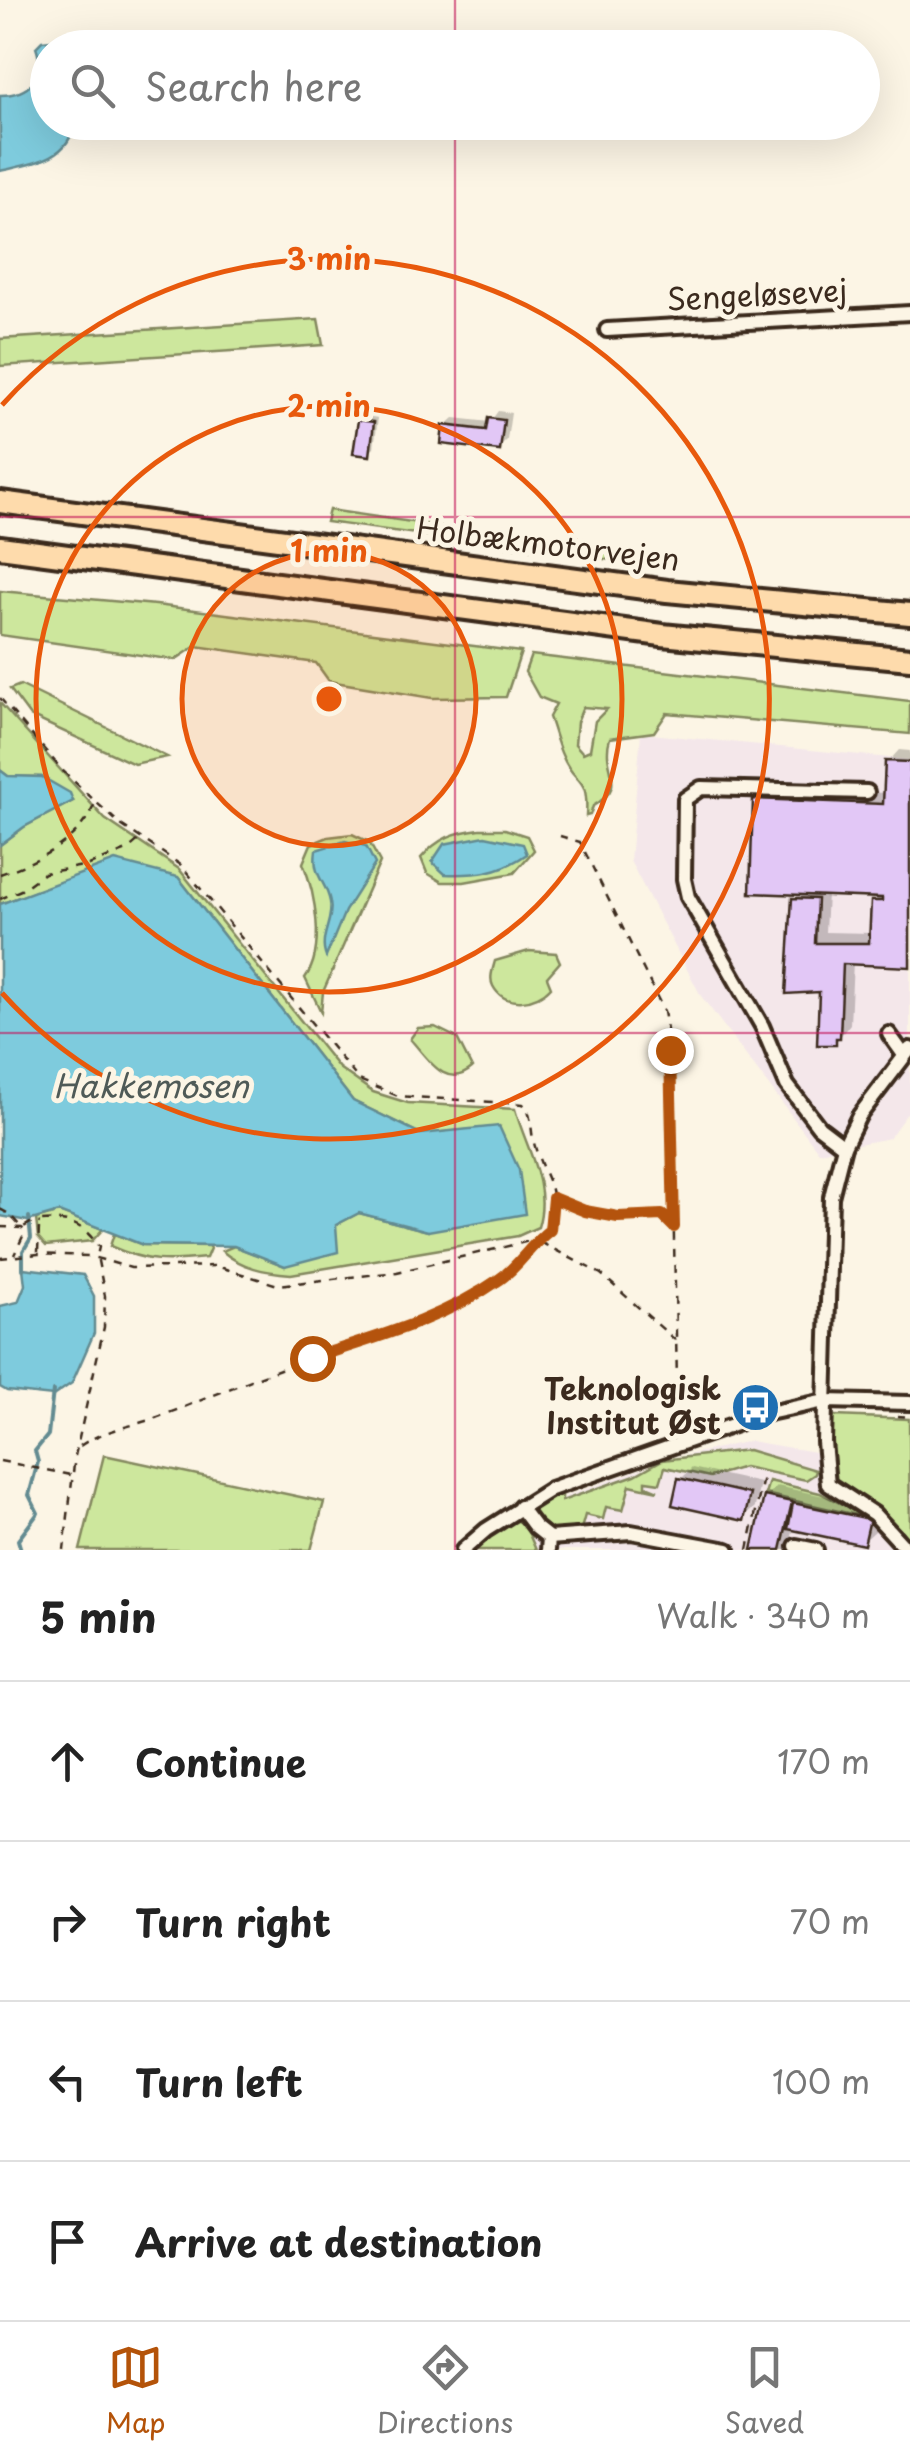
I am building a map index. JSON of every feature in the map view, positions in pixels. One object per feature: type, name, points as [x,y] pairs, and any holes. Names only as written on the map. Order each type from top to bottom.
[{"type":"highway","name":"Holbækmotorvejen","points":[[0,502],[667,591],[910,614]]},
{"type":"highway","points":[[0,547],[662,634],[910,659]]},
{"type":"highway","points":[[836,608],[910,598]]},
{"type":"street","name":"Sengeløsevej","points":[[607,330],[910,313]]},
{"type":"street","points":[[844,1146],[819,1127],[786,1085],[762,1026],[688,897],[684,879],[685,799],[701,788],[867,792]]},
{"type":"street","points":[[889,1034],[907,1052],[859,1116],[844,1146],[831,1198],[825,1401],[828,1484],[874,1514],[904,1543]]},
{"type":"street","points":[[463,1550],[520,1507],[582,1476],[764,1414],[825,1401],[910,1404]]},
{"type":"street","points":[[520,1507],[548,1544],[631,1532],[728,1550]]},
{"type":"street","points":[[796,1546],[816,1550]]},
{"type":"path","points":[[0,698],[63,771],[96,802],[181,865],[359,1080],[398,1096],[523,1104],[529,1110],[537,1154],[550,1177],[553,1198],[550,1230],[536,1240],[397,1272],[278,1285],[216,1266],[131,1268],[97,1256],[27,1254],[0,1258]]},
{"type":"path","points":[[0,874],[57,848],[78,831],[96,802]]},
{"type":"path","points":[[560,836],[580,842],[664,1011],[670,1050],[678,1444]]},
{"type":"path","points":[[0,899],[44,873],[89,865],[127,850],[141,838]]},
{"type":"path","points":[[553,1198],[585,1211],[618,1217],[662,1215],[674,1227]]},
{"type":"path","points":[[0,1210],[26,1232],[16,1255]]},
{"type":"path","points":[[0,1227],[70,1220],[99,1247],[104,1327],[72,1475],[64,1550]]},
{"type":"path","points":[[38,1254],[41,1224]]},
{"type":"path","points":[[536,1240],[602,1274],[676,1340]]},
{"type":"path","points":[[80,1446],[95,1435],[154,1418],[429,1318],[502,1278],[526,1258],[536,1240]]},
{"type":"path","points":[[0,1461],[72,1475]]},
{"type":"path","points":[[748,1550],[763,1476]]},
{"type":"shaded area","points":[[641,733],[910,760],[910,1109],[889,1138],[819,1152],[701,996],[630,861]]},
{"type":"shaded area","points":[[750,1441],[910,1468],[910,1550],[480,1550],[567,1496],[665,1460]]},
{"type":"green space","points":[[318,319],[323,345],[0,366],[0,339]]},
{"type":"green space","points":[[329,510],[659,558],[657,566],[326,522]]},
{"type":"green space","points":[[0,591],[156,605],[521,652],[506,697],[432,698],[329,681],[316,663],[196,646],[175,660],[0,635]]},
{"type":"green space","points":[[531,655],[910,701],[910,734],[667,713],[654,732],[610,738],[610,791],[586,816],[583,786],[563,757],[549,717],[556,704],[539,697],[525,672]],"holes":[[[583,707],[607,709],[595,721],[590,750],[583,753],[575,744]]]},
{"type":"green space","points":[[20,685],[167,757],[134,764],[30,716],[10,689]]},
{"type":"green space","points":[[0,703],[105,819],[179,869],[339,1068],[373,1092],[408,1103],[515,1109],[539,1182],[538,1227],[518,1236],[291,1274],[254,1268],[222,1251],[234,1246],[285,1266],[336,1225],[359,1213],[428,1231],[499,1127],[421,1134],[353,1101],[178,877],[59,883],[0,904],[0,845],[24,827],[73,801],[42,777],[8,776],[0,770]]},
{"type":"green space","points":[[505,829],[527,836],[534,850],[514,873],[442,882],[427,873],[421,858],[434,845],[455,834]]},
{"type":"green space","points":[[352,834],[369,842],[380,862],[323,992],[321,1012],[305,978],[317,937],[314,905],[303,863],[311,844]]},
{"type":"green space","points":[[529,951],[556,953],[560,962],[547,977],[551,987],[530,1000],[505,998],[492,983],[495,961]]},
{"type":"green space","points":[[435,1027],[457,1038],[472,1068],[453,1076],[445,1074],[410,1039],[418,1028]]},
{"type":"green space","points":[[59,1212],[103,1229],[92,1241],[46,1246],[38,1237],[36,1219]]},
{"type":"green space","points":[[114,1234],[143,1245],[211,1246],[206,1258],[157,1260],[110,1246]]},
{"type":"green space","points":[[835,1416],[909,1419],[910,1543],[902,1531],[836,1479],[830,1452],[831,1421]]},
{"type":"green space","points":[[748,1450],[816,1470],[815,1474],[806,1480],[744,1467],[710,1477],[665,1467],[660,1483],[646,1481],[646,1486],[658,1491],[630,1485],[623,1510],[606,1507],[603,1519],[585,1515],[580,1533],[552,1530],[533,1513],[534,1507],[562,1491],[562,1501],[635,1475],[662,1460]]},
{"type":"green space","points":[[104,1455],[324,1502],[311,1550],[80,1550]]},
{"type":"green space","points":[[769,1481],[820,1493],[869,1518],[765,1494]]},
{"type":"green space","points":[[514,1519],[525,1525],[536,1550],[472,1550]]},
{"type":"water","points":[[30,85],[30,140],[68,140],[47,158],[0,171],[0,95]]},
{"type":"water","points":[[0,770],[8,776],[42,777],[70,793],[73,801],[24,827],[0,845]]},
{"type":"water","points":[[485,836],[523,844],[527,854],[498,869],[478,873],[445,874],[432,862],[444,844]]},
{"type":"water","points":[[345,841],[366,846],[375,864],[345,911],[326,957],[324,943],[330,902],[316,866],[316,850]]},
{"type":"water","name":"Hakkemosen","points":[[115,861],[178,877],[353,1101],[421,1134],[499,1126],[519,1170],[525,1214],[428,1231],[359,1213],[336,1225],[338,1252],[285,1266],[234,1246],[143,1245],[59,1212],[28,1221],[0,1216],[0,904]]},
{"type":"water","points":[[23,1268],[83,1275],[94,1296],[94,1333],[72,1383],[53,1396],[0,1387],[0,1306],[18,1302],[25,1285]]},
{"type":"building","points":[[488,418],[504,420],[500,451],[441,444],[443,425],[486,430]]},
{"type":"building","points":[[358,420],[374,422],[370,456],[353,454]]},
{"type":"building","points":[[885,761],[910,762],[910,967],[843,964],[840,1038],[836,1038],[836,1045],[817,1045],[819,992],[786,994],[792,898],[817,899],[815,943],[869,943],[871,901],[882,898],[750,893],[753,799],[883,804]]},
{"type":"building","points":[[678,1478],[750,1494],[744,1521],[672,1505]]},
{"type":"building","points":[[764,1496],[792,1502],[781,1550],[752,1550]]},
{"type":"building","points":[[793,1503],[870,1519],[864,1545],[788,1529]]},
{"type":"waterway","points":[[23,1269],[23,1251],[31,1238],[29,1217]]},
{"type":"waterway","points":[[21,1550],[18,1540],[38,1513],[29,1495],[38,1462],[35,1451],[48,1435],[53,1391]]},
{"type":"place","name":"Teknologisk Institut Øst","points":[[756,1407]]},
{"type":"route","points":[[312,1358],[403,1329],[502,1278],[550,1230],[553,1198],[585,1211],[618,1217],[662,1215],[674,1227],[670,1050]]}]
